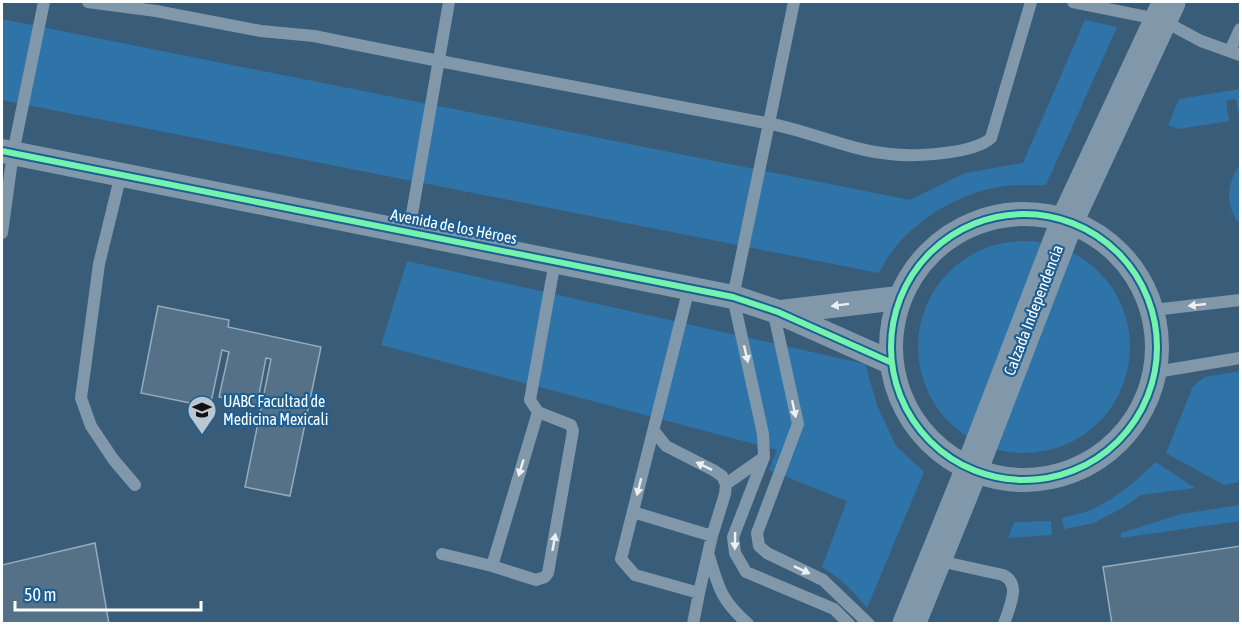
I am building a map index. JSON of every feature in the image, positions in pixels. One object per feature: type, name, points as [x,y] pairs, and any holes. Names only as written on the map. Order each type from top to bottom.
[{"type":"main road","name":"Calzada Independencia","points":[[909,624],[1068,219],[1165,11]]},
{"type":"street","name":"Avenida de los Héroes","points":[[7,152],[733,297],[775,311],[890,362]]},
{"type":"street","points":[[1033,212],[1068,219],[1106,240],[1135,271],[1153,310],[1156,372],[1143,410],[1119,441],[1087,465],[1050,479],[1010,480],[971,471],[939,451],[916,427],[899,396],[890,362],[898,298],[918,262],[949,234],[986,217],[1033,212]]},
{"type":"street","name":"Avenida de los Héroes","points":[[775,311],[898,298]]},
{"type":"lane","points":[[2,233],[7,152],[44,2]]},
{"type":"lane","points":[[88,2],[156,11],[261,31],[314,36],[438,62],[770,123],[891,155],[924,155],[972,148],[986,143],[991,138],[1031,2]]},
{"type":"lane","points":[[409,231],[449,2]]},
{"type":"lane","points":[[794,2],[733,297],[763,434],[764,457],[733,537],[735,553],[746,572],[834,609],[849,624]]},
{"type":"lane","points":[[1073,2],[1165,11],[1202,41],[1235,53],[1240,29]]},
{"type":"lane","points":[[121,174],[99,264],[81,398],[91,426],[113,459],[135,485]]},
{"type":"lane","points":[[442,554],[536,580],[545,578],[548,573],[573,431],[571,425],[538,412],[532,405],[530,395],[555,261]]},
{"type":"lane","points":[[689,288],[621,559],[634,575],[699,593]]},
{"type":"lane","points":[[1153,310],[1240,300]]},
{"type":"lane","points":[[775,311],[798,424],[758,533],[759,546],[767,553],[823,580],[869,624]]},
{"type":"lane","points":[[1156,372],[1240,358]]},
{"type":"lane","points":[[492,566],[538,412]]},
{"type":"lane","points":[[654,431],[666,446],[713,470],[722,476],[726,484],[693,624]]},
{"type":"lane","points":[[726,484],[764,457]]},
{"type":"lane","points":[[633,512],[712,536]]},
{"type":"lane","points":[[708,554],[722,595],[748,624]]},
{"type":"lane","points":[[935,560],[1010,578],[1013,594],[1004,624]]},
{"type":"shaded area","points":[[2,19],[910,200],[965,173],[1023,163],[1085,20],[1117,27],[1046,185],[999,187],[955,201],[927,217],[903,238],[879,273],[2,100]]},
{"type":"shaded area","points":[[1240,89],[1240,117],[1236,99],[1226,101],[1229,121],[1179,129],[1168,125],[1179,99]]},
{"type":"shaded area","points":[[1240,165],[1240,224],[1231,210],[1229,194],[1232,179]]},
{"type":"shaded area","points":[[1014,241],[1034,241],[1055,245],[1074,253],[1092,265],[1106,279],[1118,297],[1126,316],[1130,347],[1126,378],[1118,397],[1106,415],[1092,429],[1074,441],[1055,449],[1034,453],[1014,453],[993,449],[974,441],[956,429],[942,415],[930,397],[922,378],[918,357],[918,337],[922,316],[930,297],[942,279],[956,265],[974,253],[993,245]]},
{"type":"shaded area","points":[[407,261],[865,364],[877,405],[896,446],[924,472],[867,608],[846,585],[822,567],[847,501],[769,470],[777,450],[381,345]]},
{"type":"shaded area","points":[[1240,371],[1240,482],[1224,485],[1166,453],[1193,386],[1205,377]]},
{"type":"shaded area","points":[[1156,462],[1195,488],[1141,495],[1094,523],[1064,529],[1062,518],[1087,511],[1112,499]]},
{"type":"shaded area","points":[[1240,505],[1240,521],[1121,538],[1121,533],[1181,514]]},
{"type":"shaded area","points":[[1051,521],[1052,535],[1008,538],[1014,522]]},
{"type":"building","points":[[158,306],[229,320],[228,327],[321,347],[290,496],[245,487],[271,359],[266,358],[257,405],[219,397],[229,352],[222,350],[210,407],[141,393]]},
{"type":"building","points":[[95,543],[109,624],[2,624],[2,565]]},
{"type":"building","points":[[1240,546],[1240,624],[1112,624],[1103,567]]},
{"type":"cycle path","points":[[2,151],[733,297],[778,312],[890,362]]},
{"type":"cycle path","points":[[1011,214],[1037,214],[1063,219],[1087,229],[1109,244],[1127,262],[1142,284],[1152,308],[1157,347],[1152,386],[1142,410],[1127,432],[1109,450],[1087,465],[1063,475],[1037,480],[1011,480],[985,475],[961,465],[939,450],[921,432],[906,410],[896,386],[891,360],[891,334],[896,308],[906,284],[921,262],[939,244],[961,229],[985,219],[1011,214]]},
{"type":"place","name":"UABC Facultad de Medicina Mexicali","points":[[202,436]]}]
